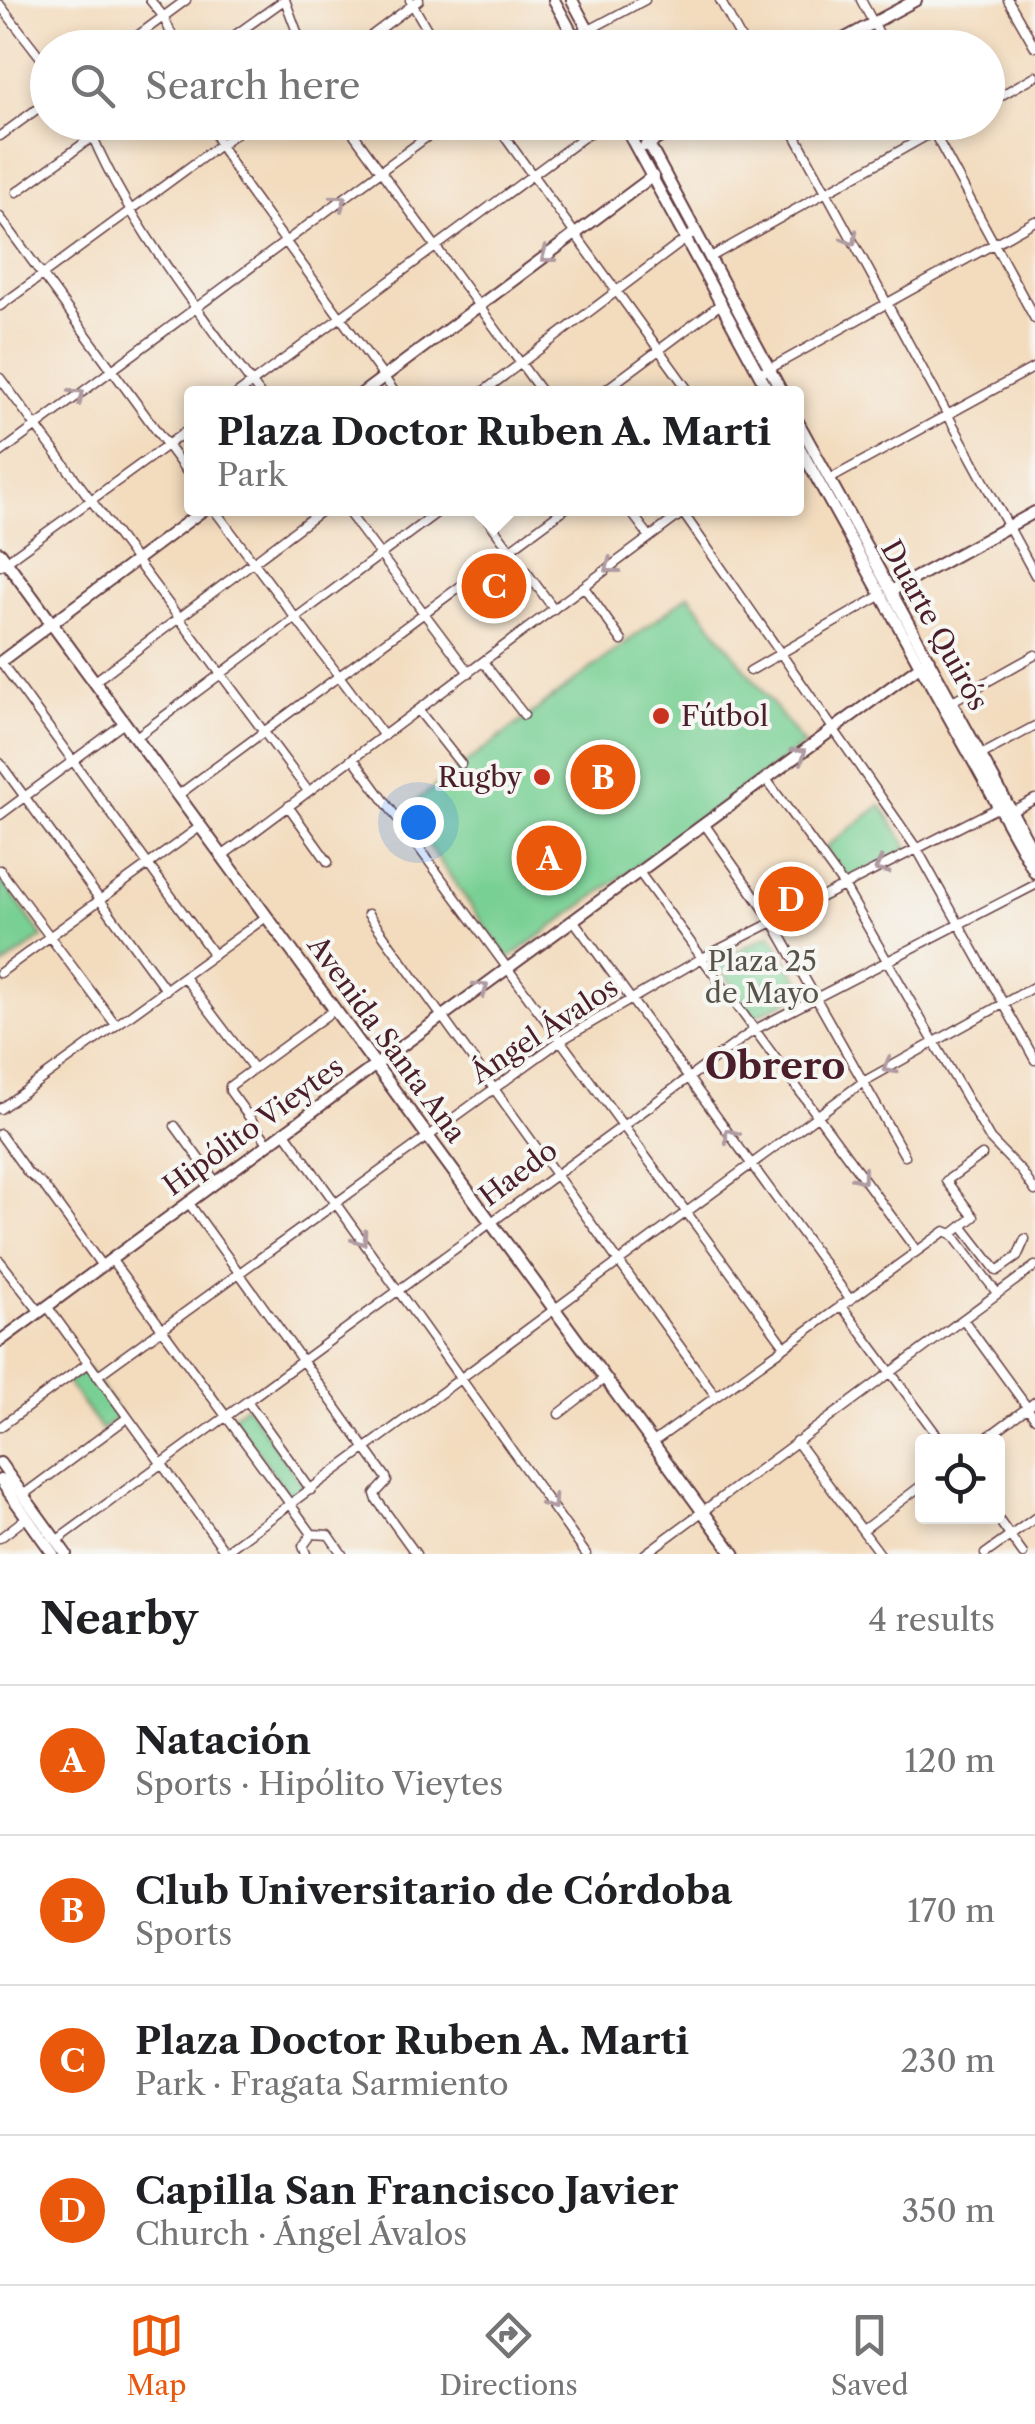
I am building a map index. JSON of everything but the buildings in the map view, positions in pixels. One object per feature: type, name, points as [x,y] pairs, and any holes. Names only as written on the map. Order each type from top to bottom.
[{"type":"main road","points":[[554,0],[570,30]]},
{"type":"main road","points":[[572,0],[588,30]]},
{"type":"main road","points":[[860,30],[916,0]]},
{"type":"main road","points":[[637,140],[691,235],[722,303],[776,386]]},
{"type":"main road","points":[[642,140],[653,176],[709,258],[768,386]]},
{"type":"main road","points":[[643,147],[656,140]]},
{"type":"main road","points":[[372,386],[653,176]]},
{"type":"main road","name":"Duarte Quirós","points":[[804,435],[886,593]]},
{"type":"main road","name":"Duarte Quirós","points":[[804,455],[924,662],[1035,874]]},
{"type":"main road","points":[[886,593],[1035,512]]},
{"type":"main road","points":[[0,662],[199,516]]},
{"type":"main road","name":"Avenida Santa Ana","points":[[2,560],[734,1554]]},
{"type":"main road","name":"Hipólito Vieytes","points":[[0,1341],[924,662]]},
{"type":"main road","name":"Duarte Quirós","points":[[947,704],[982,756],[1035,854]]},
{"type":"main road","points":[[0,1463],[66,1554]]},
{"type":"main road","points":[[0,1480],[53,1554]]},
{"type":"street","points":[[150,0],[170,30]]},
{"type":"street","points":[[145,30],[186,0]]},
{"type":"street","points":[[243,30],[285,0],[296,30]]},
{"type":"street","points":[[588,30],[645,0]]},
{"type":"street","points":[[720,0],[736,30]]},
{"type":"street","points":[[861,0],[877,30]]},
{"type":"street","points":[[1008,0],[1035,47]]},
{"type":"street","points":[[378,30],[414,2],[429,30]]},
{"type":"street","points":[[0,5],[30,49]]},
{"type":"street","points":[[1005,93],[1035,76]]},
{"type":"street","points":[[0,136],[30,115]]},
{"type":"street","points":[[17,192],[89,140]]},
{"type":"street","points":[[95,140],[132,211],[254,386]]},
{"type":"street","points":[[218,140],[284,242],[390,386]]},
{"type":"street","points":[[0,306],[227,140]]},
{"type":"street","points":[[358,140],[537,386]]},
{"type":"street","points":[[0,453],[423,140]]},
{"type":"street","points":[[507,140],[685,386]]},
{"type":"street","points":[[248,386],[580,140]]},
{"type":"street","points":[[798,140],[1035,574]]},
{"type":"street","points":[[709,258],[920,140]]},
{"type":"street","points":[[938,140],[1035,319]]},
{"type":"street","points":[[0,216],[184,468]]},
{"type":"street","points":[[764,371],[1035,221]]},
{"type":"street","points":[[490,386],[691,235]]},
{"type":"street","points":[[611,386],[722,303]]},
{"type":"street","points":[[830,479],[1035,366]]},
{"type":"street","points":[[0,378],[308,791]]},
{"type":"street","points":[[2,560],[184,433]]},
{"type":"street","points":[[216,516],[384,736]]},
{"type":"street","points":[[94,682],[314,516]]},
{"type":"street","points":[[351,516],[469,674]]},
{"type":"street","points":[[136,738],[432,516]]},
{"type":"street","points":[[485,516],[554,610]]},
{"type":"street","points":[[178,796],[555,516]]},
{"type":"street","points":[[634,516],[650,537]]},
{"type":"street","points":[[222,856],[679,516]]},
{"type":"street","points":[[689,516],[917,849],[1035,1060]]},
{"type":"street","points":[[584,587],[622,641]]},
{"type":"street","points":[[750,670],[886,593]]},
{"type":"street","points":[[947,704],[1035,655]]},
{"type":"street","points":[[0,662],[214,955]]},
{"type":"street","points":[[484,663],[524,715]]},
{"type":"street","points":[[419,711],[460,764]]},
{"type":"street","points":[[0,815],[124,723]]},
{"type":"street","points":[[982,756],[1035,726]]},
{"type":"street","points":[[353,758],[784,1345]]},
{"type":"street","points":[[0,763],[166,990]]},
{"type":"street","points":[[766,779],[844,886],[990,1139],[1022,1172],[1035,1192]]},
{"type":"street","points":[[1012,812],[1035,799]]},
{"type":"street","points":[[288,806],[328,862]]},
{"type":"street","name":"Ángel Ávalos","points":[[97,1376],[560,1041],[702,958],[999,807]]},
{"type":"street","points":[[705,825],[773,922],[905,1156]]},
{"type":"street","points":[[0,974],[201,826]]},
{"type":"street","points":[[0,870],[116,1025]]},
{"type":"street","points":[[639,872],[916,1250]]},
{"type":"street","name":"Haedo","points":[[56,1542],[754,1030],[1035,885]]},
{"type":"street","points":[[368,914],[716,1395]]},
{"type":"street","points":[[0,1108],[266,917]]},
{"type":"street","points":[[574,921],[850,1298]]},
{"type":"street","points":[[184,976],[253,1068]]},
{"type":"street","points":[[0,1250],[1,1262],[88,1363],[226,1553],[862,1082],[1035,986]]},
{"type":"street","points":[[268,1143],[230,1086],[334,1010]]},
{"type":"street","points":[[175,1126],[216,1182]]},
{"type":"street","points":[[284,1131],[586,1554]]},
{"type":"street","points":[[0,1134],[22,1166],[44,1186],[162,1328],[312,1534],[328,1535],[342,1554]]},
{"type":"street","points":[[652,1442],[916,1250],[941,1234],[952,1234],[974,1217],[946,1181],[982,1155]]},
{"type":"street","points":[[188,1202],[386,1477],[376,1494],[377,1500],[416,1554]]},
{"type":"street","points":[[962,1226],[996,1271],[1017,1257],[1025,1239]]},
{"type":"street","points":[[952,1234],[998,1294]]},
{"type":"street","points":[[645,1554],[1034,1268]]},
{"type":"street","points":[[840,1305],[936,1434]]},
{"type":"street","points":[[963,1319],[1031,1405],[1035,1418]]},
{"type":"street","points":[[0,1427],[88,1363]]},
{"type":"street","points":[[559,1414],[605,1378]]},
{"type":"street","points":[[248,1402],[310,1490]]},
{"type":"street","points":[[992,1434],[1031,1405]]},
{"type":"street","points":[[23,1495],[127,1418]]},
{"type":"street","points":[[796,1441],[880,1554]]},
{"type":"street","points":[[863,1530],[915,1491]]},
{"type":"street","points":[[0,1538],[26,1518]]},
{"type":"street","points":[[985,1554],[1035,1518]]},
{"type":"street","points":[[1002,1524],[1023,1554]]},
{"type":"street","points":[[306,1554],[303,1546],[312,1534]]},
{"type":"green space","points":[[507,559],[523,581],[482,612],[465,590]]},
{"type":"green space","points":[[689,595],[804,745],[508,959],[404,810]]},
{"type":"green space","points":[[881,805],[908,848],[848,880],[825,848]]},
{"type":"green space","points":[[0,877],[43,937],[0,968]]},
{"type":"green space","name":"Plaza 25 de Mayo","points":[[771,934],[806,992],[754,1017],[716,962]]},
{"type":"green space","points":[[87,1368],[121,1416],[101,1430],[67,1382]]},
{"type":"green space","points":[[247,1405],[305,1488],[291,1498],[232,1416]]},
{"type":"place","name":"Plaza Doctor Ruben A. Marti","points":[[494,586]]},
{"type":"place","name":"Fútbol","points":[[661,716]]},
{"type":"place","name":"Rugby","points":[[542,777]]},
{"type":"place","name":"Club Universitario de Córdoba","points":[[603,777]]},
{"type":"place","name":"Natación","points":[[549,858]]},
{"type":"place","name":"Capilla San Francisco Javier","points":[[791,899]]},
{"type":"district","name":"Obrero","points":[[775,1066]]}]
